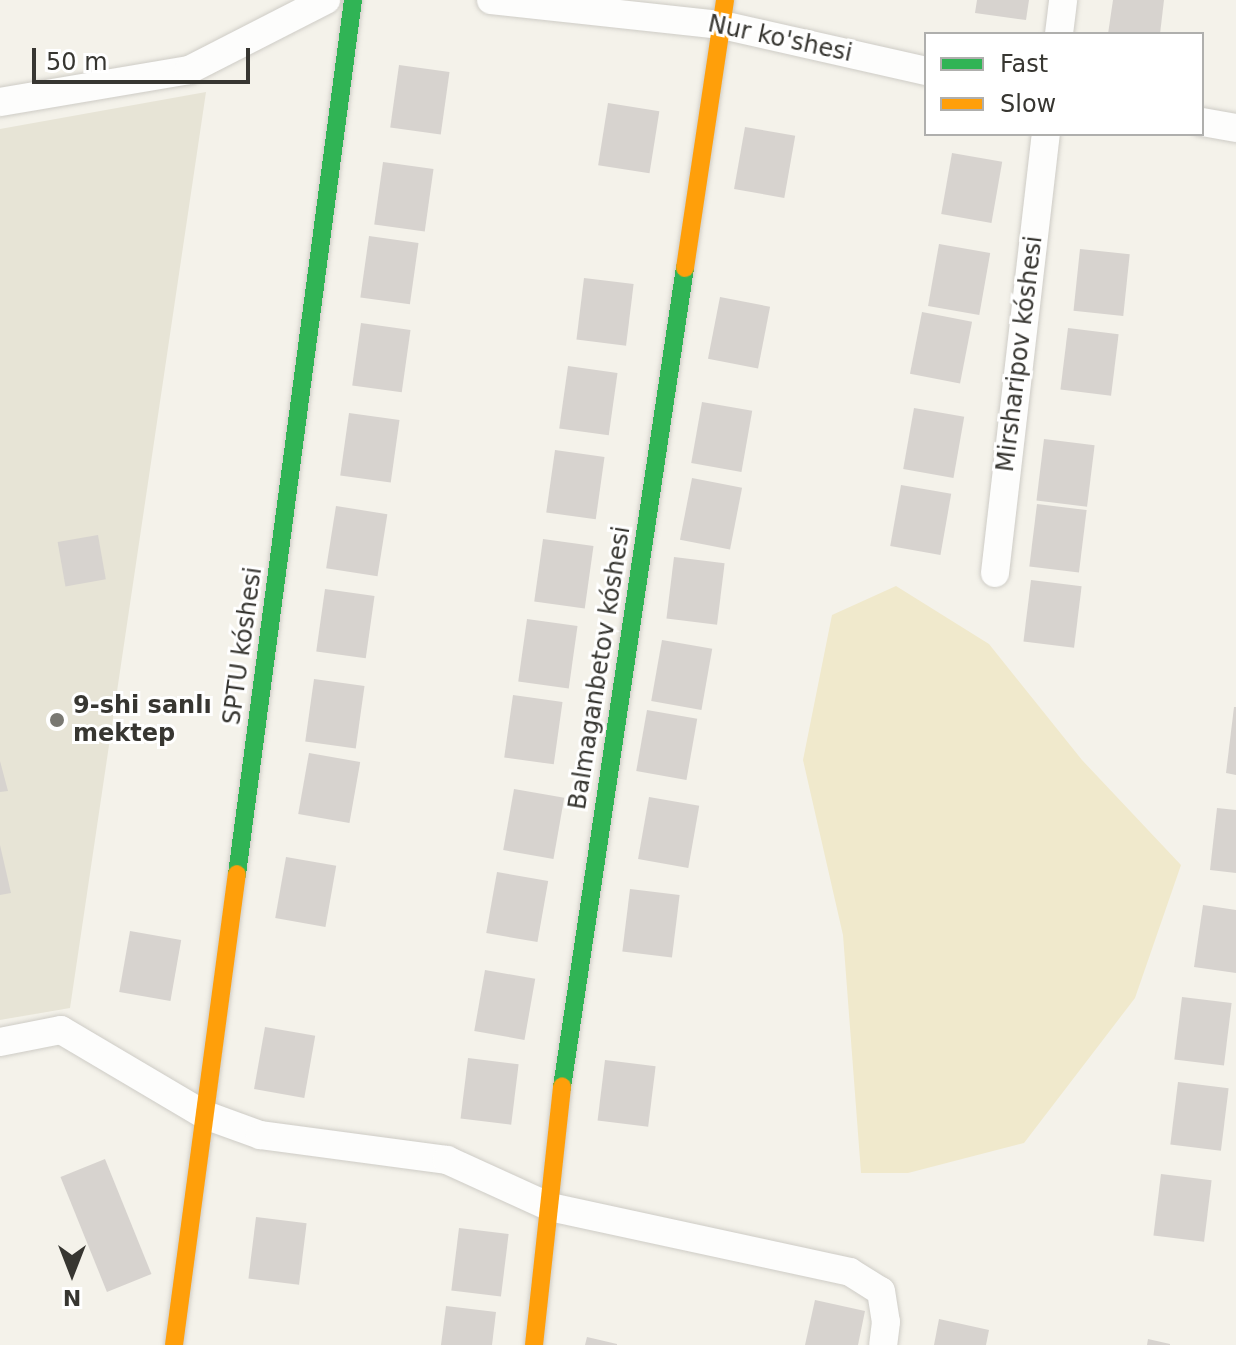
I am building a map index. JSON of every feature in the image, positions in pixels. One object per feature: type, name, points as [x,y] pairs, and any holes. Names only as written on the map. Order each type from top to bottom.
[{"type":"street","name":"SPTU kóshesi","points":[[174,1345],[353,0]]},
{"type":"street","name":"Nur ko'shesi","points":[[491,0],[723,12],[924,70]]},
{"type":"street","points":[[1059,32],[1063,0]]},
{"type":"street","points":[[0,102],[189,70],[308,2]]},
{"type":"street","name":"Balmaganbetov kóshesi","points":[[534,1345],[563,1075],[723,12]]},
{"type":"street","points":[[1204,122],[1236,128]]},
{"type":"street","name":"Mirsharipov kóshesi","points":[[995,573],[1046,136]]},
{"type":"street","points":[[0,1042],[61,1030],[205,1115],[260,1135],[447,1160],[550,1207],[850,1272],[881,1291],[885,1334]]},
{"type":"shaded area","name":"9-shi sanlı mektep","points":[[206,92],[70,1008],[0,1020],[0,129]]},
{"type":"shaded area","points":[[896,586],[989,644],[1082,760],[1181,865],[1135,998],[1024,1143],[908,1173],[861,1173],[843,935],[803,760],[832,615]]},
{"type":"building","points":[[977,0],[1029,0],[1026,20],[975,13]]},
{"type":"building","points":[[1113,0],[1164,0],[1160,32],[1108,32]]},
{"type":"building","points":[[399,65],[450,72],[441,134],[390,127]]},
{"type":"building","points":[[608,103],[659,111],[650,173],[598,165]]},
{"type":"building","points":[[745,127],[795,136],[784,198],[734,189]]},
{"type":"building","points":[[952,153],[1002,162],[991,223],[941,214]]},
{"type":"building","points":[[383,162],[434,169],[425,231],[374,224]]},
{"type":"building","points":[[369,236],[419,243],[410,304],[360,297]]},
{"type":"building","points":[[939,244],[990,253],[979,315],[928,306]]},
{"type":"building","points":[[1080,249],[1130,254],[1123,316],[1074,311]]},
{"type":"building","points":[[584,278],[634,284],[626,346],[576,340]]},
{"type":"building","points":[[720,297],[770,307],[758,369],[708,359]]},
{"type":"building","points":[[922,312],[972,322],[960,384],[910,374]]},
{"type":"building","points":[[361,323],[411,330],[402,392],[352,385]]},
{"type":"building","points":[[1068,328],[1119,334],[1111,396],[1060,390]]},
{"type":"building","points":[[568,366],[618,373],[609,435],[559,428]]},
{"type":"building","points":[[702,402],[752,411],[741,472],[691,463]]},
{"type":"building","points":[[914,408],[964,417],[953,478],[903,469]]},
{"type":"building","points":[[349,413],[400,420],[391,482],[340,475]]},
{"type":"building","points":[[1044,439],[1095,445],[1087,507],[1036,501]]},
{"type":"building","points":[[555,450],[605,457],[596,519],[546,512]]},
{"type":"building","points":[[692,478],[742,488],[730,550],[680,540]]},
{"type":"building","points":[[901,485],[951,494],[940,555],[890,546]]},
{"type":"building","points":[[1037,504],[1087,510],[1079,573],[1029,567]]},
{"type":"building","points":[[336,506],[387,514],[378,576],[326,568]]},
{"type":"building","points":[[98,535],[106,579],[65,586],[58,542]]},
{"type":"building","points":[[543,539],[594,546],[585,608],[534,601]]},
{"type":"building","points":[[674,557],[725,563],[717,625],[666,619]]},
{"type":"building","points":[[1031,580],[1082,586],[1074,648],[1023,642]]},
{"type":"building","points":[[325,589],[375,596],[366,658],[316,651]]},
{"type":"building","points":[[527,619],[578,626],[569,688],[518,681]]},
{"type":"building","points":[[662,640],[712,649],[701,710],[651,701]]},
{"type":"building","points":[[314,679],[365,686],[356,748],[305,741]]},
{"type":"building","points":[[513,695],[563,702],[554,764],[504,757]]},
{"type":"building","points":[[1236,707],[1236,775],[1226,773]]},
{"type":"building","points":[[647,710],[697,719],[686,780],[636,771]]},
{"type":"building","points":[[309,753],[360,762],[349,823],[298,814]]},
{"type":"building","points":[[0,761],[8,791],[0,792]]},
{"type":"building","points":[[514,789],[564,798],[553,859],[503,850]]},
{"type":"building","points":[[649,797],[699,806],[688,868],[638,859]]},
{"type":"building","points":[[1217,808],[1236,810],[1236,873],[1210,870]]},
{"type":"building","points":[[0,845],[11,893],[0,895]]},
{"type":"building","points":[[286,857],[336,866],[325,927],[275,918]]},
{"type":"building","points":[[497,872],[548,881],[537,942],[486,933]]},
{"type":"building","points":[[630,889],[680,895],[672,958],[622,952]]},
{"type":"building","points":[[1203,905],[1236,910],[1236,973],[1194,967]]},
{"type":"building","points":[[130,931],[181,940],[170,1001],[119,992]]},
{"type":"building","points":[[485,970],[535,979],[524,1040],[474,1031]]},
{"type":"building","points":[[1182,997],[1232,1003],[1224,1066],[1174,1060]]},
{"type":"building","points":[[265,1027],[315,1036],[304,1098],[254,1089]]},
{"type":"building","points":[[468,1058],[519,1064],[511,1125],[461,1119]]},
{"type":"building","points":[[605,1060],[656,1066],[648,1127],[598,1121]]},
{"type":"building","points":[[1178,1082],[1229,1088],[1221,1151],[1170,1145]]},
{"type":"building","points":[[105,1159],[151,1274],[107,1292],[60,1177]]},
{"type":"building","points":[[1161,1174],[1212,1180],[1204,1242],[1153,1236]]},
{"type":"building","points":[[256,1217],[307,1223],[299,1285],[248,1279]]},
{"type":"building","points":[[459,1228],[509,1234],[501,1297],[451,1291]]},
{"type":"building","points":[[815,1300],[865,1311],[858,1345],[805,1345]]},
{"type":"building","points":[[446,1306],[496,1312],[492,1345],[441,1345]]},
{"type":"building","points":[[939,1319],[989,1330],[986,1345],[934,1345]]},
{"type":"building","points":[[587,1337],[617,1344],[617,1345],[585,1345]]},
{"type":"building","points":[[1148,1339],[1170,1344],[1170,1345],[1147,1345]]},
{"type":"traffic: fast","points":[[237,874],[353,0]]},
{"type":"traffic: fast","points":[[562,1087],[685,268]]},
{"type":"traffic: slow","points":[[685,268],[725,0]]},
{"type":"traffic: slow","points":[[174,1345],[237,874]]},
{"type":"traffic: slow","points":[[534,1345],[562,1087]]},
{"type":"place","name":"9-shi sanlı mektep","points":[[57,720]]}]
